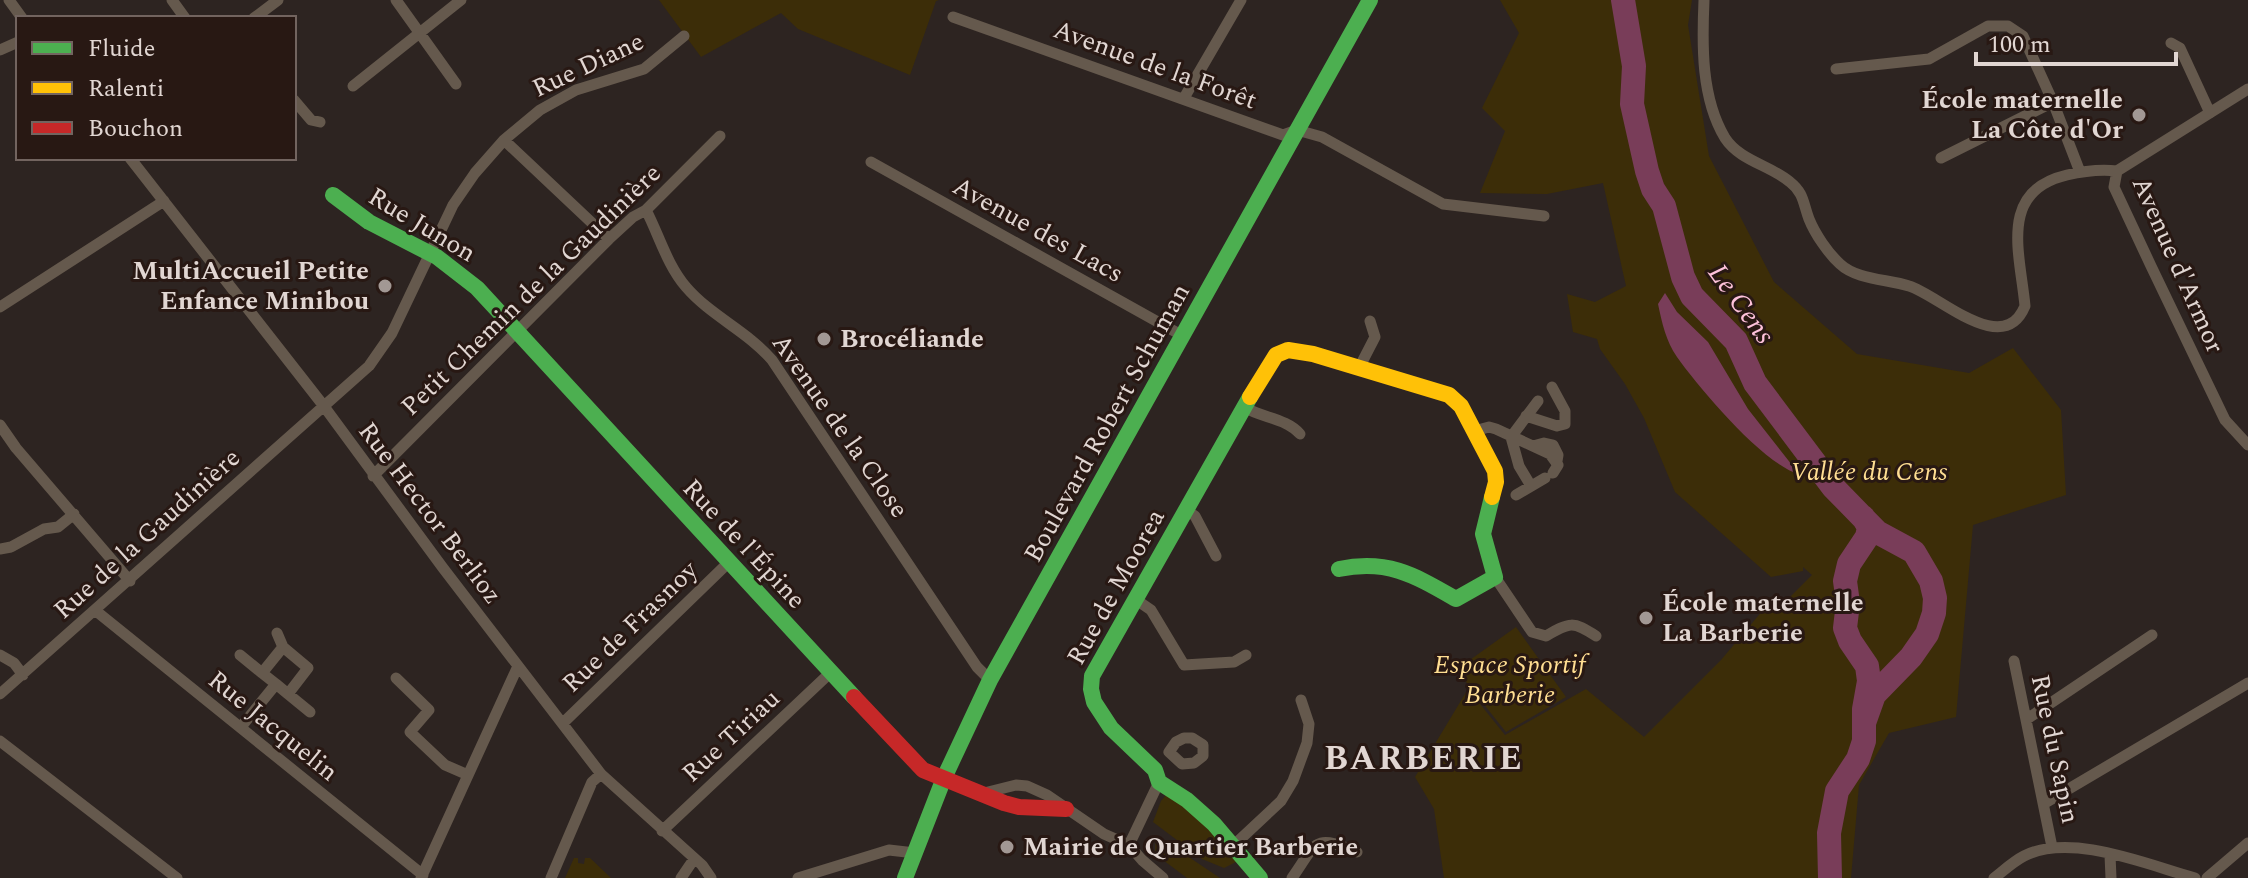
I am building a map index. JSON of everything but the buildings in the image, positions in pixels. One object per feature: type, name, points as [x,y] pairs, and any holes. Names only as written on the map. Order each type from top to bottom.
[{"type":"street","points":[[257,16],[278,0]]},
{"type":"street","points":[[396,0],[456,84]]},
{"type":"street","points":[[353,86],[461,0]]},
{"type":"street","points":[[1184,98],[1241,0]]},
{"type":"street","name":"Boulevard Robert Schuman","points":[[905,878],[944,778],[990,680],[1370,0]]},
{"type":"street","points":[[1704,0],[1703,58],[1710,100],[1724,136],[1737,152],[1788,179],[1802,192],[1809,220],[1841,265],[1857,274],[1913,287],[1971,321],[2000,326],[2011,323],[2025,306],[2017,223],[2021,206],[2033,189],[2048,179],[2080,172],[2099,169],[2117,171],[2248,89]]},
{"type":"street","name":"Avenue de la Forêt","points":[[953,17],[1283,135],[1297,130],[1322,137],[1443,204],[1544,216]]},
{"type":"street","points":[[1836,69],[1929,59],[1988,26],[2008,26],[2023,36],[2080,172]]},
{"type":"street","name":"Rue Diane","points":[[323,405],[369,366],[384,348],[460,195],[504,140],[540,110],[576,90],[644,69],[684,36]]},
{"type":"street","points":[[2176,45],[2210,113]]},
{"type":"street","points":[[296,102],[311,120],[320,122]]},
{"type":"street","points":[[1941,158],[2053,102]]},
{"type":"street","name":"Petit Chemin de la Gaudinière","points":[[373,476],[609,239],[633,217],[646,210],[720,136]]},
{"type":"street","points":[[504,140],[609,239]]},
{"type":"street","name":"Rue Hector Berlioz","points":[[132,160],[323,405],[373,476],[601,774],[711,878]]},
{"type":"street","name":"Avenue des Lacs","points":[[871,162],[1183,336]]},
{"type":"street","name":"Avenue d'Armor","points":[[2117,171],[2114,187],[2225,420],[2243,432],[2248,445]]},
{"type":"street","name":"Rue Junon","points":[[333,195],[375,226],[429,253],[477,288],[517,332]]},
{"type":"street","points":[[0,307],[164,201]]},
{"type":"street","name":"Avenue de la Close","points":[[646,210],[679,278],[704,304],[744,332],[772,360],[977,667],[990,680]]},
{"type":"street","points":[[1370,321],[1375,337],[1359,368],[1449,395],[1461,406],[1493,465],[1496,477],[1483,534],[1495,577],[1532,632],[1546,636],[1566,625],[1579,625],[1596,636]]},
{"type":"street","name":"Rue de l'Épine","points":[[517,332],[923,770],[1004,803],[1019,807],[1066,809]]},
{"type":"street","name":"Rue de Moorea","points":[[1260,878],[1234,845],[1157,776],[1101,716],[1089,690],[1092,676],[1272,360],[1288,350],[1359,368]]},
{"type":"street","points":[[1526,416],[1557,426],[1565,424],[1565,411],[1552,387]]},
{"type":"street","points":[[1511,437],[1538,401]]},
{"type":"street","name":"Rue de la Gaudinière","points":[[0,694],[130,581],[323,405]]},
{"type":"street","points":[[1244,407],[1288,424],[1300,434]]},
{"type":"street","points":[[0,425],[16,448],[130,581]]},
{"type":"street","points":[[1474,431],[1489,427],[1550,454],[1552,471],[1516,495]]},
{"type":"street","points":[[1511,437],[1519,466],[1531,486]]},
{"type":"street","points":[[1186,510],[1195,516],[1216,556]]},
{"type":"street","points":[[0,549],[11,547],[44,529],[58,527],[74,514]]},
{"type":"street","name":"Rue de Frasnoy","points":[[563,723],[728,563]]},
{"type":"street","points":[[1339,569],[1359,563],[1392,565],[1456,599],[1495,577]]},
{"type":"street","points":[[1135,599],[1151,610],[1184,665],[1234,662],[1246,655]]},
{"type":"street","name":"Rue Jacquelin","points":[[96,611],[422,876]]},
{"type":"street","points":[[277,633],[283,647],[308,668],[288,694]]},
{"type":"street","points":[[2027,719],[2152,635]]},
{"type":"street","points":[[262,673],[283,647]]},
{"type":"street","points":[[0,655],[14,663],[23,675]]},
{"type":"street","points":[[240,655],[310,712]]},
{"type":"street","name":"Rue du Sapin","points":[[2014,661],[2052,847]]},
{"type":"street","points":[[422,876],[518,666]]},
{"type":"street","name":"Rue Tiriau","points":[[662,831],[830,673]]},
{"type":"street","points":[[396,678],[429,710],[410,732],[445,765],[468,775]]},
{"type":"street","points":[[2045,803],[2248,683]]},
{"type":"street","points":[[241,727],[276,684]]},
{"type":"street","points":[[1234,845],[1281,801],[1293,781],[1307,743],[1309,724],[1301,700]]},
{"type":"street","points":[[0,741],[177,878]]},
{"type":"street","points":[[1129,845],[1157,776],[1174,758]]},
{"type":"street","points":[[551,878],[592,782],[601,774]]},
{"type":"street","points":[[1066,809],[1104,834],[1129,845],[1163,878]]},
{"type":"street","points":[[1292,878],[1309,851],[1321,843],[1333,842],[1357,852]]},
{"type":"street","points":[[2207,878],[2248,843]]},
{"type":"street","points":[[1994,878],[2025,856],[2052,847],[2086,849],[2195,878]]},
{"type":"street","points":[[798,878],[889,850],[915,853]]},
{"type":"street","points":[[2110,855],[2111,878]]},
{"type":"street","points":[[681,878],[694,859]]},
{"type":"green space","points":[[659,0],[939,0],[936,1],[910,75],[798,29],[781,13],[701,57]]},
{"type":"green space","name":"Vallée du Cens","points":[[1500,0],[1692,0],[1688,25],[1709,156],[1774,282],[1857,354],[1969,373],[2013,348],[2061,410],[2066,495],[1973,525],[1956,717],[1889,733],[1859,785],[1851,878],[1444,878],[1434,809],[1415,777],[1468,689],[1505,735],[1586,689],[1644,737],[1721,660],[1769,603],[1777,610],[1812,575],[1803,567],[1803,571],[1771,577],[1675,492],[1644,418],[1600,349],[1597,339],[1573,332],[1567,294],[1595,302],[1626,286],[1603,183],[1547,194],[1480,193],[1505,131],[1482,108],[1519,33]]},
{"type":"green space","name":"Espace Sportif Barberie","points":[[1516,627],[1566,697],[1506,732],[1462,677],[1460,667]]},
{"type":"green space","points":[[1166,795],[1177,798],[1240,860],[1224,868],[1202,859],[1153,822]]},
{"type":"green space","points":[[1156,835],[1220,878],[1187,878],[1155,854]]},
{"type":"green space","points":[[574,858],[584,864],[585,858],[590,858],[611,878],[565,878]]},
{"type":"shaded area","points":[[1665,293],[1677,312],[1708,342],[1748,409],[1799,474],[1785,468],[1751,441],[1700,387],[1677,357],[1667,338],[1658,304]]},
{"type":"waterway","name":"Le Cens","points":[[1623,0],[1634,66],[1632,104],[1647,171],[1653,189],[1664,206],[1683,277],[1692,296],[1736,341],[1755,383],[1833,487],[1877,532],[1914,552],[1931,581],[1934,613],[1927,634],[1911,657],[1874,695],[1864,723]]},
{"type":"waterway","name":"Le Cens","points":[[1830,878],[1829,833],[1837,791],[1858,759],[1864,741],[1864,709],[1869,681],[1867,666],[1845,628],[1848,603],[1845,581],[1849,564],[1867,537],[1869,527],[1863,517]]},
{"type":"traffic: fast","points":[[905,878],[944,778],[990,680],[1370,0]]},
{"type":"traffic: fast","points":[[333,195],[369,222],[437,257],[477,288],[854,697]]},
{"type":"traffic: fast","points":[[1250,397],[1092,676],[1091,689],[1094,702],[1111,728],[1155,770],[1159,782],[1187,800],[1214,824],[1260,878]]},
{"type":"traffic: fast","points":[[1339,569],[1372,566],[1400,571],[1456,599],[1495,577],[1483,534],[1492,497]]},
{"type":"traffic: slow","points":[[1250,397],[1276,355],[1288,350],[1313,354],[1449,395],[1461,406],[1495,471],[1492,497]]},
{"type":"traffic: jam","points":[[854,697],[923,770],[1004,803],[1019,807],[1066,809]]},
{"type":"place","name":"École maternelle La Côte d'Or","points":[[2139,115]]},
{"type":"place","name":"MultiAccueil Petite Enfance Minibou","points":[[385,286]]},
{"type":"place","name":"Brocéliande","points":[[824,339]]},
{"type":"place","name":"École maternelle La Barberie","points":[[1646,618]]},
{"type":"place","name":"Mairie de Quartier Barberie","points":[[1007,847]]},
{"type":"district","name":"BARBERIE","points":[[1424,759]]}]
